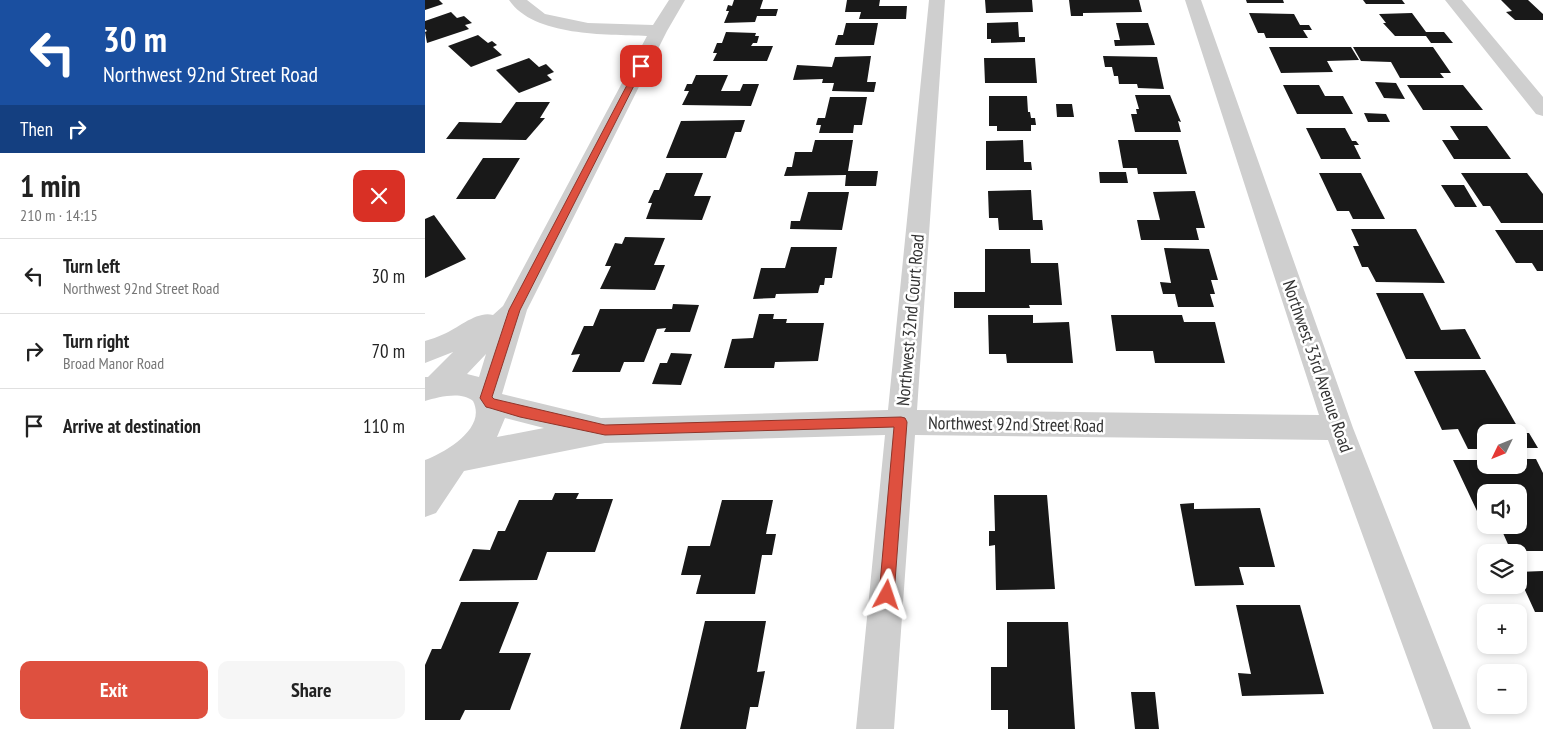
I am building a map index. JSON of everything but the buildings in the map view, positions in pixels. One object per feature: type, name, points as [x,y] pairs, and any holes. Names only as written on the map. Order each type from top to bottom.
[{"type":"street","points":[[517,0],[539,18],[588,28],[659,31]]},
{"type":"street","points":[[425,503],[445,465],[470,449],[483,433],[490,418],[488,400],[514,310],[659,31],[677,0]]},
{"type":"street","name":"Northwest 32nd Court Road","points":[[875,729],[937,0]]},
{"type":"street","name":"Northwest 33rd Avenue Road","points":[[1193,0],[1338,428],[1452,729]]},
{"type":"street","points":[[1455,3],[1543,110]]},
{"type":"street","points":[[425,352],[455,341],[514,310]]},
{"type":"street","points":[[431,388],[514,310]]},
{"type":"street","name":"Northwest 92nd Street Road","points":[[431,388],[453,384],[470,386],[482,392],[488,400],[605,430]]},
{"type":"street","name":"Northwest 92nd Street Road","points":[[445,465],[505,448],[605,430],[901,422],[1338,428]]},
{"type":"route","points":[[641,66],[514,310],[485,398],[490,403],[520,412],[605,430],[901,422],[887,595]]}]
